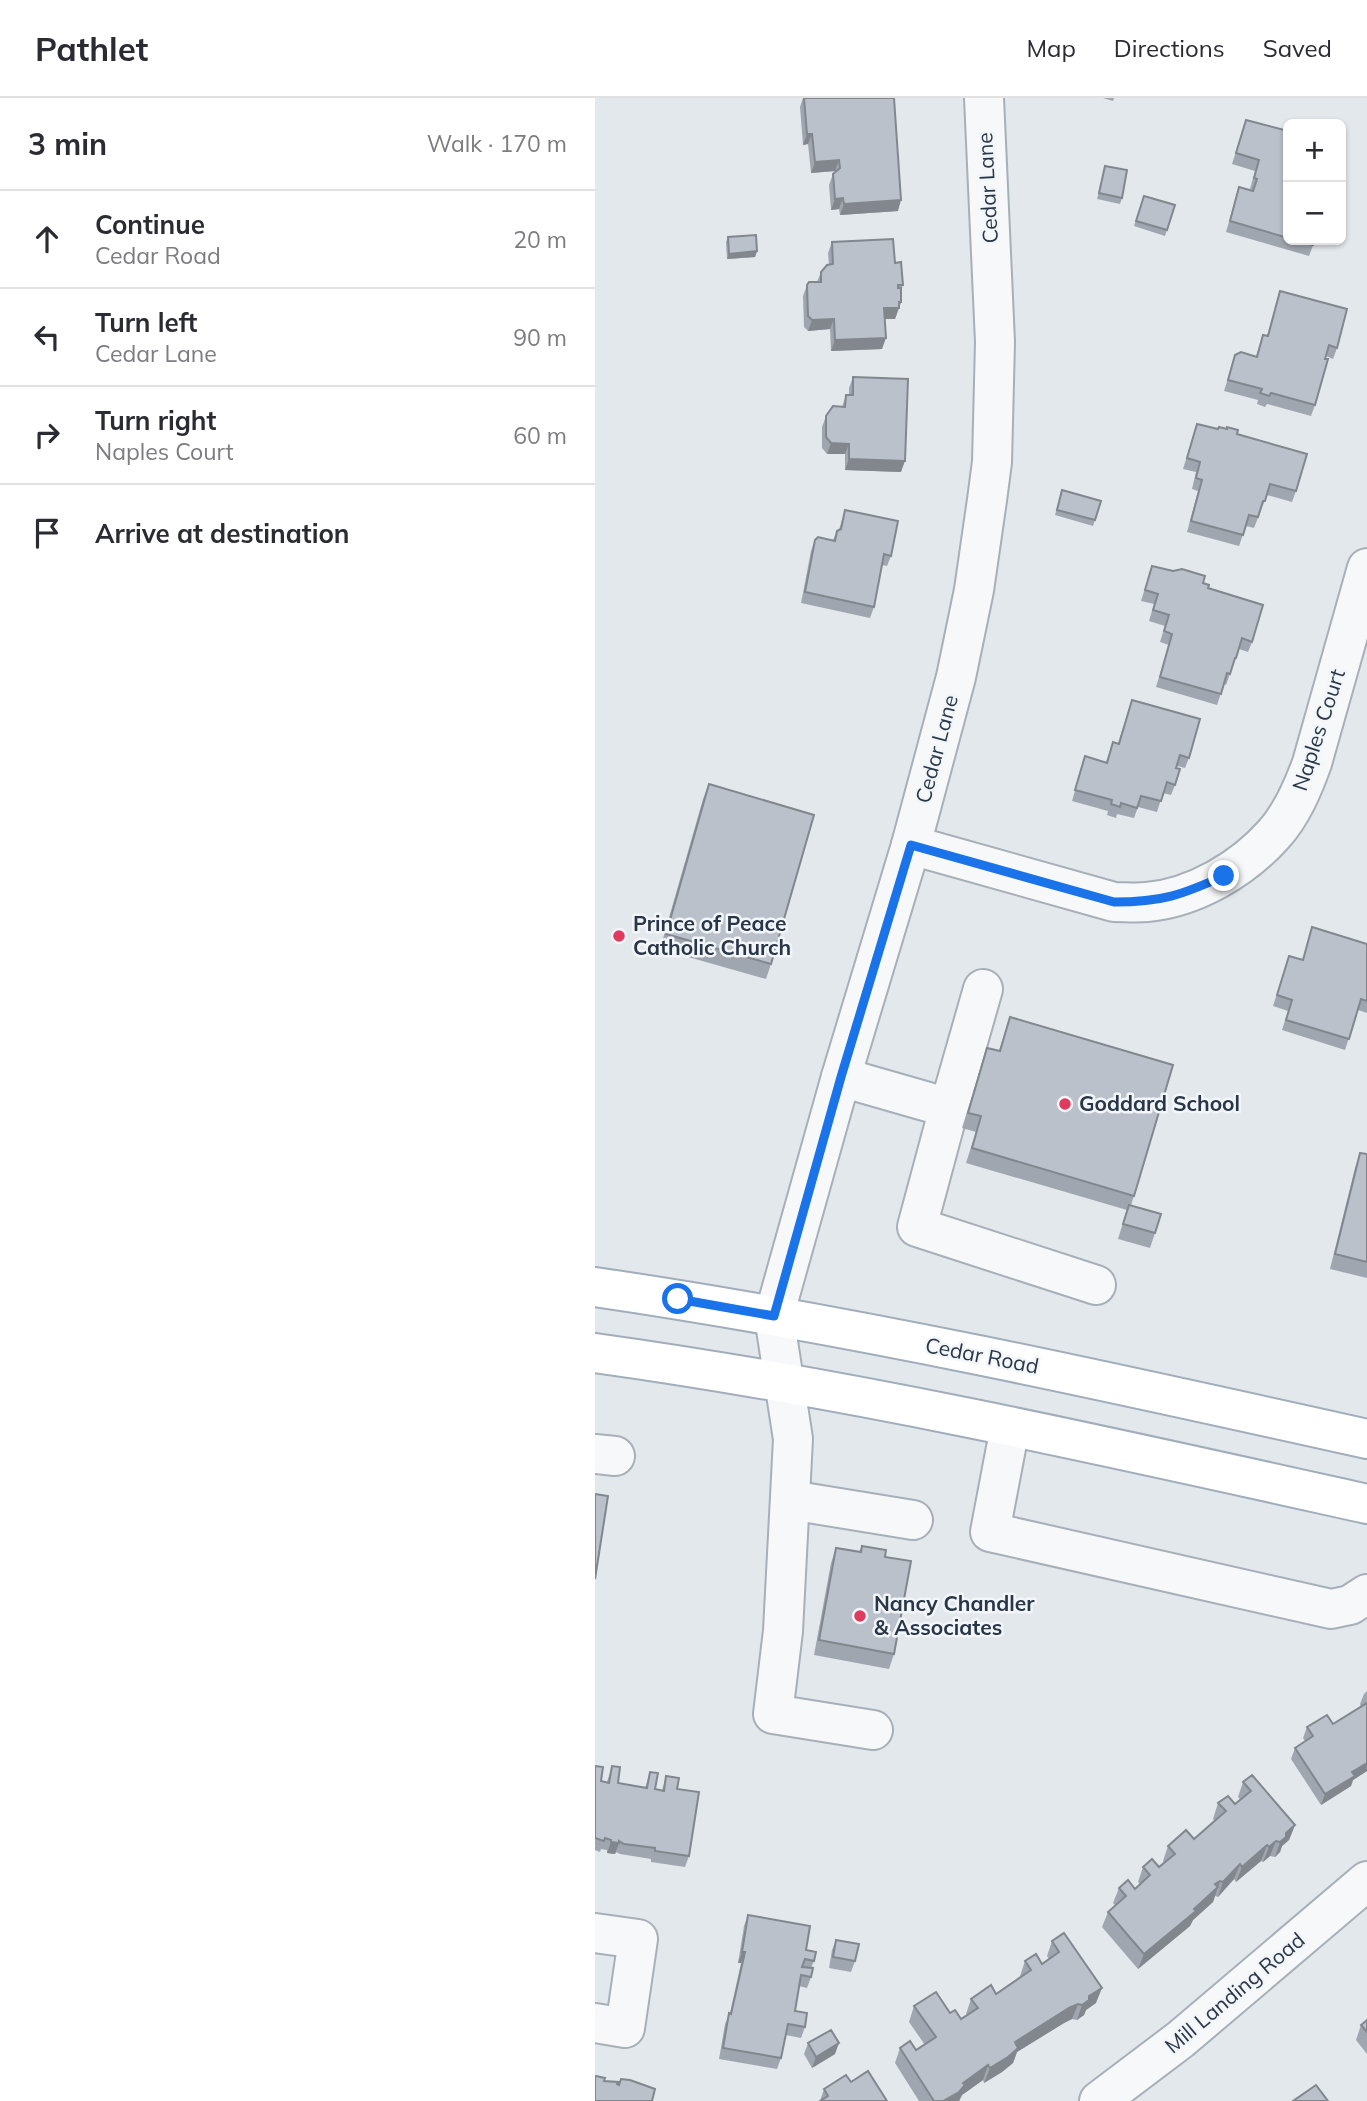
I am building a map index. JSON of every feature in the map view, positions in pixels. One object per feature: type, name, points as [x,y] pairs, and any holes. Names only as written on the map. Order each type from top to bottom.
[{"type":"main road","name":"Cedar Road","points":[[595,1287],[774,1316],[996,1359],[1367,1439]]},
{"type":"main road","points":[[595,1353],[785,1383],[1010,1427],[1367,1504]]},
{"type":"street","name":"Cedar Lane","points":[[873,1730],[773,1714],[783,1630],[793,1440],[774,1316],[841,1077],[911,845],[956,677],[974,590],[992,462],[995,342],[984,98]]},
{"type":"street","name":"Naples Court","points":[[911,845],[1114,902],[1148,902],[1179,896],[1224,876],[1274,834],[1301,793],[1312,763],[1367,568]]},
{"type":"street","points":[[983,989],[917,1227],[1096,1285]]},
{"type":"street","points":[[841,1077],[949,1108]]},
{"type":"street","points":[[1010,1427],[989,1532],[1331,1609],[1350,1605],[1367,1594]]},
{"type":"street","points":[[790,1500],[913,1520]]},
{"type":"street","name":"Mill Landing Road","points":[[1099,2101],[1181,2039],[1367,1881]]},
{"type":"street","points":[[595,1933],[638,1939],[625,2028],[595,2023]]},
{"type":"building","points":[[804,98],[894,98],[901,200],[844,204],[843,198],[835,199],[833,174],[840,168],[839,160],[815,162],[812,134],[807,134]]},
{"type":"building","points":[[1246,120],[1283,130],[1283,237],[1230,221],[1239,187],[1253,191],[1259,160],[1236,153]]},
{"type":"building","points":[[1105,166],[1127,170],[1122,198],[1099,193]]},
{"type":"building","points":[[1144,196],[1175,205],[1167,230],[1136,221]]},
{"type":"building","points":[[756,235],[757,251],[729,254],[728,237]]},
{"type":"building","points":[[893,239],[895,263],[901,262],[903,285],[898,285],[898,288],[901,288],[899,308],[884,308],[886,338],[835,340],[834,319],[812,320],[808,316],[807,285],[809,282],[821,282],[821,272],[827,265],[833,264],[832,242]]},
{"type":"building","points":[[1280,291],[1347,309],[1337,348],[1329,345],[1325,359],[1328,359],[1315,405],[1271,393],[1269,396],[1260,393],[1262,389],[1228,380],[1235,355],[1241,352],[1257,357],[1263,335],[1268,336]]},
{"type":"building","points":[[853,377],[908,379],[905,461],[849,459],[849,444],[831,443],[826,437],[826,416],[833,406],[845,407],[846,395],[853,395]]},
{"type":"building","points":[[1197,424],[1238,430],[1237,434],[1307,454],[1296,491],[1270,484],[1258,517],[1249,515],[1243,535],[1191,521],[1202,480],[1196,478],[1200,462],[1187,458]]},
{"type":"building","points":[[1062,490],[1101,501],[1095,520],[1057,510]]},
{"type":"building","points":[[845,510],[898,521],[891,556],[884,554],[874,607],[805,592],[815,540],[818,537],[835,541]]},
{"type":"building","points":[[1152,566],[1173,571],[1182,569],[1205,576],[1203,583],[1209,585],[1208,588],[1263,605],[1252,642],[1242,638],[1221,694],[1160,677],[1172,634],[1164,631],[1169,615],[1153,610],[1158,594],[1145,590]]},
{"type":"building","points":[[1132,700],[1200,719],[1189,758],[1180,755],[1176,768],[1180,769],[1175,785],[1167,782],[1161,801],[1141,796],[1137,808],[1121,803],[1120,807],[1111,804],[1112,800],[1075,790],[1085,756],[1107,763],[1113,742],[1119,744]]},
{"type":"building","points":[[709,784],[814,815],[771,964],[666,934]]},
{"type":"building","points":[[1312,927],[1367,944],[1367,1001],[1361,999],[1349,1039],[1286,1020],[1292,1000],[1277,995],[1289,956],[1303,960]]},
{"type":"building","name":"Goddard School","points":[[1010,1017],[1173,1065],[1134,1196],[972,1148],[981,1116],[968,1113],[987,1048],[1000,1051]]},
{"type":"building","points":[[1360,1153],[1367,1154],[1367,1262],[1335,1254]]},
{"type":"building","points":[[1129,1205],[1161,1214],[1155,1233],[1123,1224]]},
{"type":"building","points":[[595,1494],[608,1496],[595,1579]]},
{"type":"building","name":"Nancy Chandler & Associates","points":[[862,1546],[886,1550],[885,1557],[911,1561],[894,1654],[819,1640],[836,1548],[861,1552]]},
{"type":"building","points":[[1367,1703],[1367,1763],[1352,1772],[1355,1776],[1325,1794],[1295,1748],[1313,1736],[1307,1727],[1327,1715],[1333,1724]]},
{"type":"building","points":[[595,1766],[603,1767],[601,1781],[609,1783],[612,1766],[620,1767],[618,1783],[647,1788],[650,1772],[658,1773],[655,1789],[664,1791],[666,1776],[679,1778],[677,1789],[699,1792],[689,1856],[595,1838]]},
{"type":"building","points":[[1252,1775],[1295,1825],[1280,1842],[1276,1841],[1269,1847],[1267,1845],[1242,1867],[1240,1864],[1223,1882],[1215,1884],[1218,1887],[1194,1909],[1196,1911],[1144,1954],[1108,1912],[1126,1896],[1119,1888],[1128,1880],[1135,1889],[1150,1875],[1143,1867],[1152,1859],[1159,1867],[1175,1854],[1168,1846],[1186,1830],[1194,1839],[1226,1811],[1218,1803],[1228,1796],[1235,1804],[1251,1791],[1243,1782]]},
{"type":"building","points":[[748,1915],[810,1926],[806,1950],[816,1952],[814,1961],[805,1959],[802,1967],[813,1968],[811,1977],[801,1975],[795,2011],[807,2013],[805,2027],[788,2024],[781,2058],[723,2048],[745,1952],[742,1952]]},
{"type":"building","points":[[1064,1933],[1102,1988],[1089,1996],[1089,2000],[1082,2005],[1069,2008],[1015,2042],[1018,2048],[1008,2057],[990,2068],[988,2065],[963,2083],[965,2085],[959,2092],[943,2101],[934,2101],[900,2048],[910,2041],[916,2050],[936,2037],[914,2006],[936,1992],[950,2013],[955,2010],[961,2019],[978,2008],[971,1999],[991,1985],[996,1994],[1031,1970],[1025,1961],[1036,1954],[1042,1964],[1059,1952],[1052,1941]]},
{"type":"building","points":[[836,1940],[859,1944],[855,1961],[833,1957]]},
{"type":"building","points":[[1367,2020],[1367,2032],[1361,2025]]},
{"type":"building","points":[[831,2030],[839,2043],[816,2057],[808,2043]]},
{"type":"building","points":[[868,2071],[887,2101],[820,2101],[828,2096],[824,2089],[846,2075],[851,2082]]},
{"type":"building","points":[[596,2076],[605,2078],[604,2081],[618,2082],[619,2085],[621,2079],[630,2080],[655,2089],[652,2101],[595,2101]]},
{"type":"building","points":[[1316,2085],[1328,2101],[1293,2101]]},
{"type":"place","name":"Prince of Peace Catholic Church","points":[[619,936]]},
{"type":"place","name":"Goddard School","points":[[1065,1104]]},
{"type":"place","name":"Nancy Chandler & Associates","points":[[860,1616]]},
{"type":"route","points":[[678,1299],[774,1316],[841,1077],[911,845],[1114,902],[1148,902],[1179,896],[1224,876]]}]
